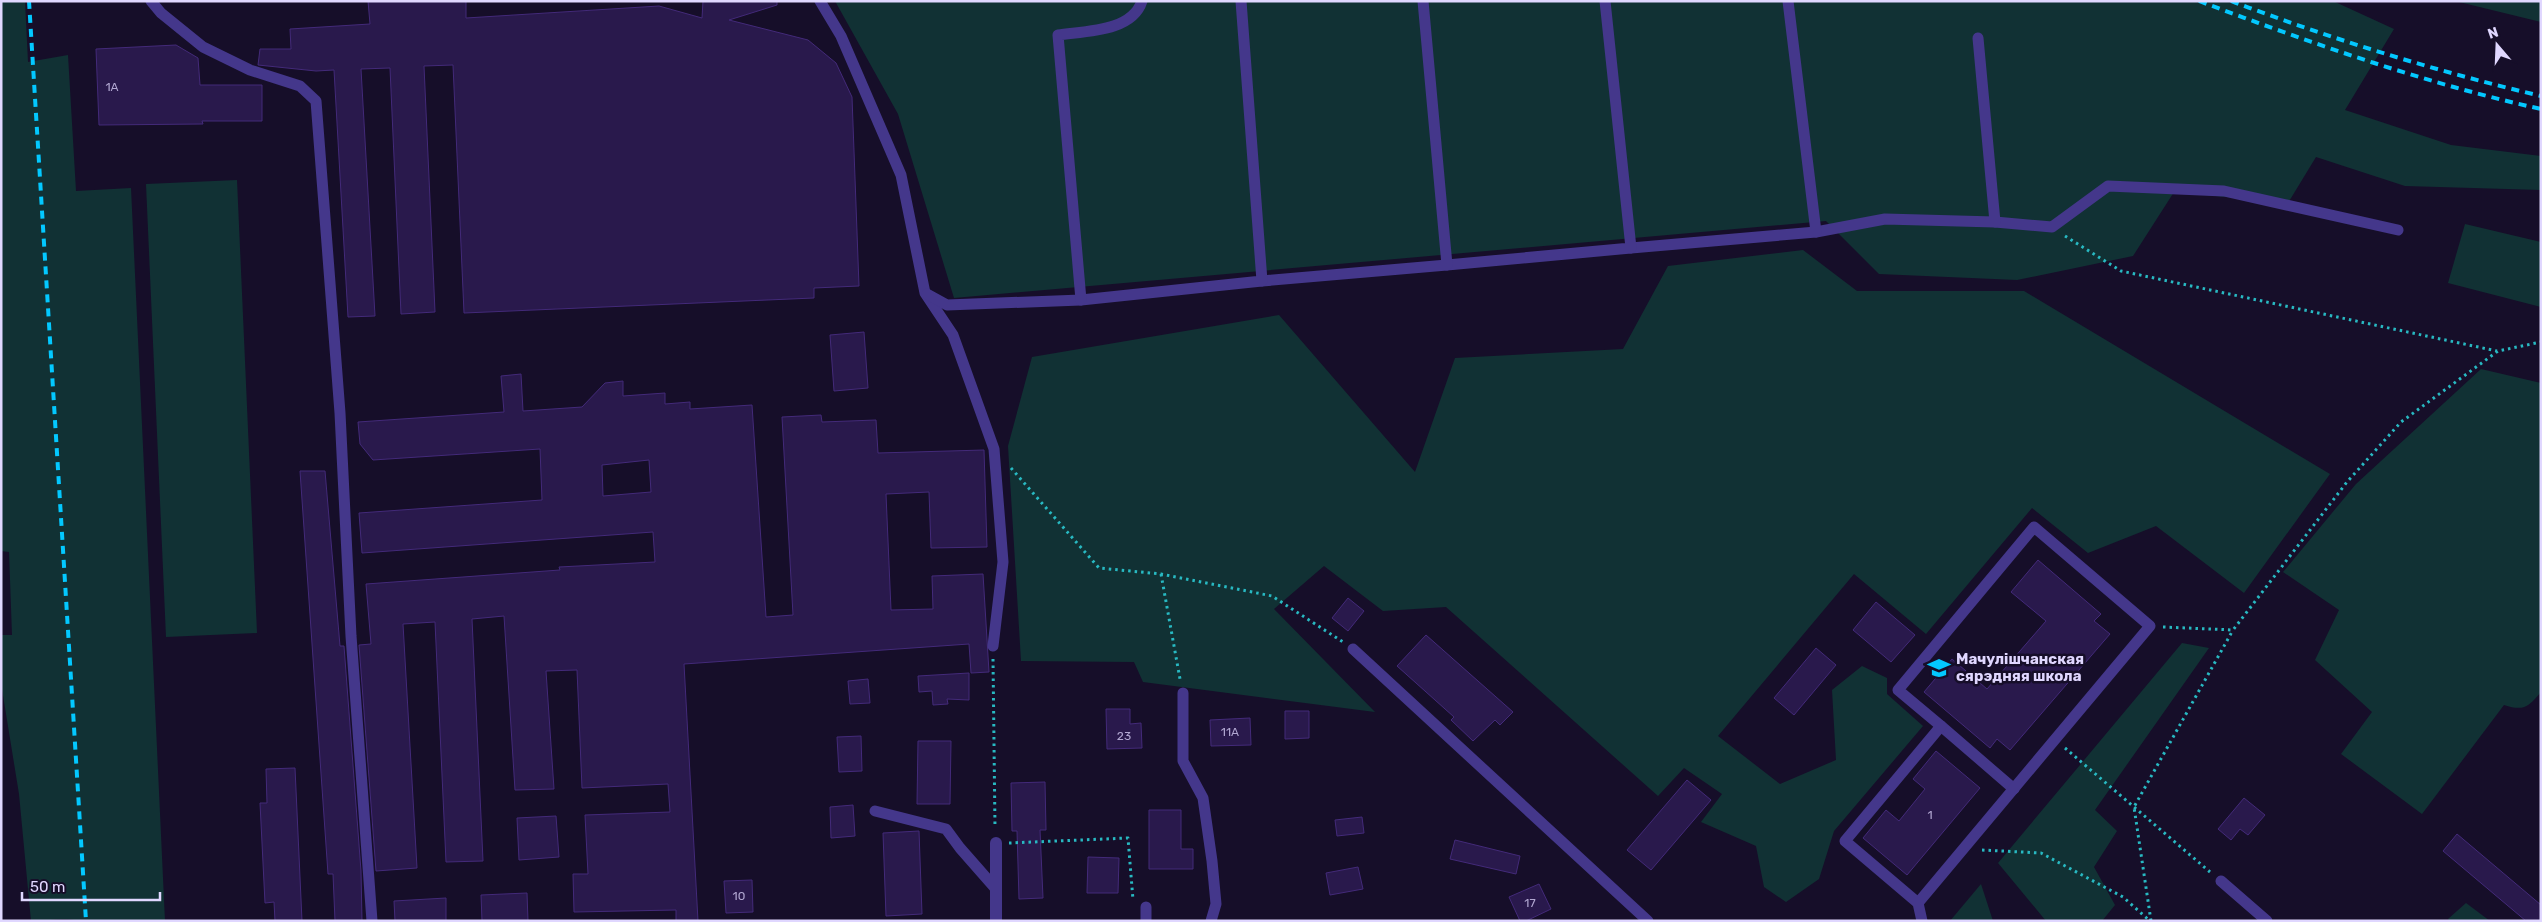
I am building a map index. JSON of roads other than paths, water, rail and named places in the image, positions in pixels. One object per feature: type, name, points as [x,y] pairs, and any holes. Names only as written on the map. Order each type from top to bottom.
[{"type":"street","points":[[996,844],[996,921]]},
{"type":"lane","points":[[151,1],[161,13],[203,47],[250,70],[300,86],[316,101],[340,413],[351,636],[372,921]]},
{"type":"lane","points":[[820,1],[841,36],[901,174],[925,293],[953,335],[994,448],[1003,562],[993,646]]},
{"type":"lane","points":[[1081,300],[1058,35],[1102,28],[1127,21],[1140,7],[1142,1]]},
{"type":"lane","points":[[1241,1],[1262,281]]},
{"type":"lane","points":[[1424,1],[1447,265]]},
{"type":"lane","points":[[1605,1],[1631,248]]},
{"type":"lane","points":[[1788,1],[1816,232]]},
{"type":"lane","points":[[1978,38],[1995,222]]},
{"type":"lane","points":[[925,293],[947,305],[1081,300],[1262,281],[1816,232],[1885,219],[1995,222],[2052,227],[2108,186],[2224,191],[2398,230]]},
{"type":"lane","points":[[1918,903],[2150,626],[2034,527],[1898,690],[2014,788]]},
{"type":"lane","points":[[1354,650],[1648,921]]},
{"type":"lane","points":[[1183,693],[1183,761],[1203,798],[1212,861],[1216,904],[1211,921]]},
{"type":"lane","points":[[1922,921],[1918,903],[1845,841],[1941,726]]},
{"type":"lane","points":[[876,811],[946,829],[996,889]]},
{"type":"lane","points":[[2221,881],[2267,921]]},
{"type":"lane","points":[[1146,907],[1146,921]]},
{"type":"railway","points":[[29,1],[86,921]]},
{"type":"railway","points":[[2199,1],[2368,61],[2497,99],[2541,109]]},
{"type":"railway","points":[[2231,1],[2384,53],[2462,76],[2541,96]]},
{"type":"place","name":"Мачулішчанская сярэдняя школа","points":[[1939,668]]}]
